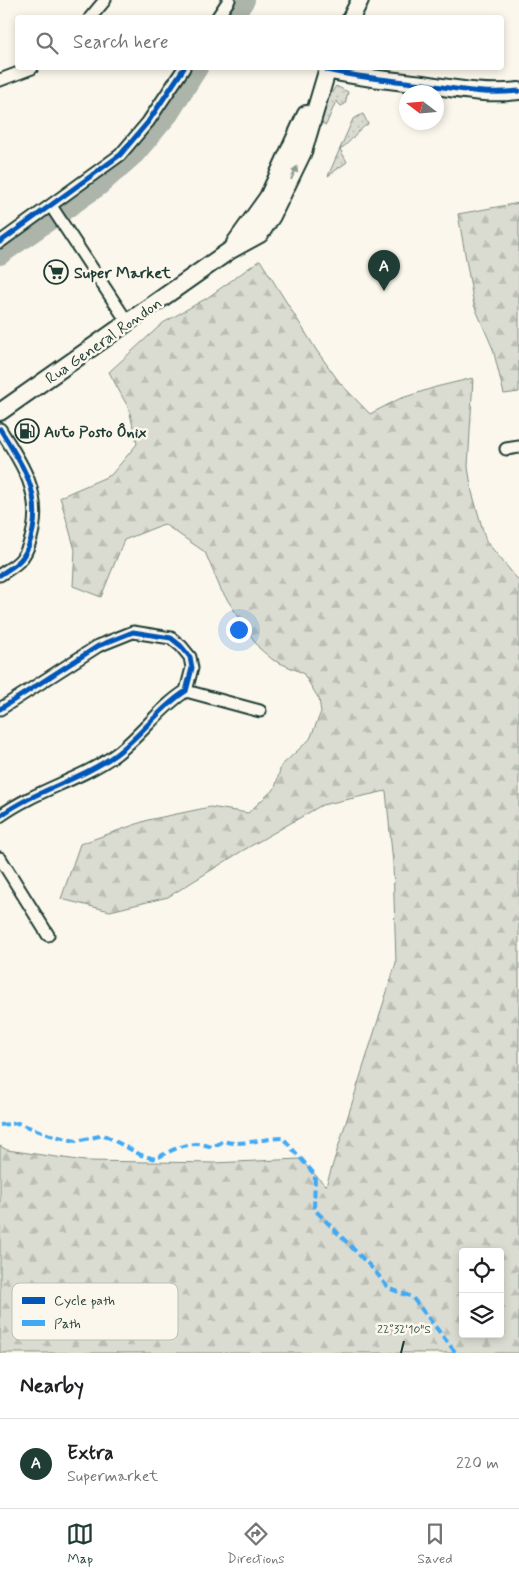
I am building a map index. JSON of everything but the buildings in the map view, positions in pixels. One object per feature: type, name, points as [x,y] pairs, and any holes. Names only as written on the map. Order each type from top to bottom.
[{"type":"main road","points":[[352,15],[360,0]]},
{"type":"main road","points":[[326,72],[358,73],[483,94],[519,91]]},
{"type":"main road","name":"Rua General Rondon","points":[[229,251],[250,225],[268,197],[326,72]]},
{"type":"main road","name":"Rua General Rondon","points":[[0,412],[229,251],[260,234],[276,209],[303,152],[326,72]]},
{"type":"street","points":[[92,15],[105,0]]},
{"type":"street","points":[[219,15],[229,0]]},
{"type":"street","points":[[0,80],[27,70]]},
{"type":"street","points":[[0,242],[120,155],[148,122],[183,70]]},
{"type":"street","points":[[52,206],[128,323]]},
{"type":"street","points":[[0,429],[32,484],[35,504],[31,542],[22,559],[0,575]]},
{"type":"street","points":[[506,449],[519,447]]},
{"type":"street","points":[[0,708],[98,646],[133,632],[171,638],[190,657],[192,668],[186,691],[176,697],[138,736],[114,756],[26,798],[0,816]]},
{"type":"street","points":[[186,691],[260,711]]},
{"type":"street","points":[[0,858],[48,935]]},
{"type":"green space","points":[[336,86],[348,92],[345,104],[341,106],[336,101],[326,125],[321,123],[329,97]]},
{"type":"green space","points":[[363,114],[368,124],[340,149],[347,162],[328,176],[353,119]]},
{"type":"green space","points":[[519,203],[519,392],[504,394],[493,349],[474,305],[458,214]]},
{"type":"green space","points":[[260,260],[317,351],[340,383],[370,414],[399,399],[473,378],[468,467],[472,492],[486,541],[519,581],[519,1353],[0,1353],[0,1146],[7,1150],[85,1161],[214,1163],[300,1159],[326,1186],[396,963],[393,863],[386,791],[322,805],[242,851],[168,897],[110,911],[61,899],[80,844],[148,820],[210,807],[248,813],[275,788],[281,766],[310,739],[321,712],[319,699],[303,673],[273,660],[259,648],[221,590],[205,552],[164,524],[124,540],[101,597],[73,586],[75,550],[60,497],[111,475],[137,444],[129,409],[109,372],[163,323],[207,298]]},
{"type":"waterway","points":[[235,15],[245,0]]},
{"type":"waterway","points":[[0,255],[99,186],[135,154],[169,114],[197,70]]},
{"type":"marked path","points":[[0,1125],[18,1123],[50,1135],[76,1141],[104,1135],[141,1155],[155,1159],[183,1146],[197,1144],[212,1147],[224,1141],[244,1143],[283,1138],[315,1175],[314,1209],[375,1271],[388,1288],[412,1297],[456,1353]]},
{"type":"cycle path","points":[[0,242],[120,155],[148,122],[183,70]]},
{"type":"cycle path","points":[[327,70],[363,77],[471,91],[519,91]]},
{"type":"cycle path","points":[[0,429],[27,477],[34,502],[35,515],[33,530],[24,555],[20,561],[0,575]]},
{"type":"cycle path","points":[[0,709],[98,646],[133,632],[171,638],[190,657],[192,668],[186,691],[167,706],[115,755],[101,764],[28,799],[0,816]]},
{"type":"place","name":"Super Market","points":[[56,272]]},
{"type":"place","name":"Extra","points":[[384,291]]},
{"type":"place","name":"Auto Posto Ônix","points":[[27,431]]}]
